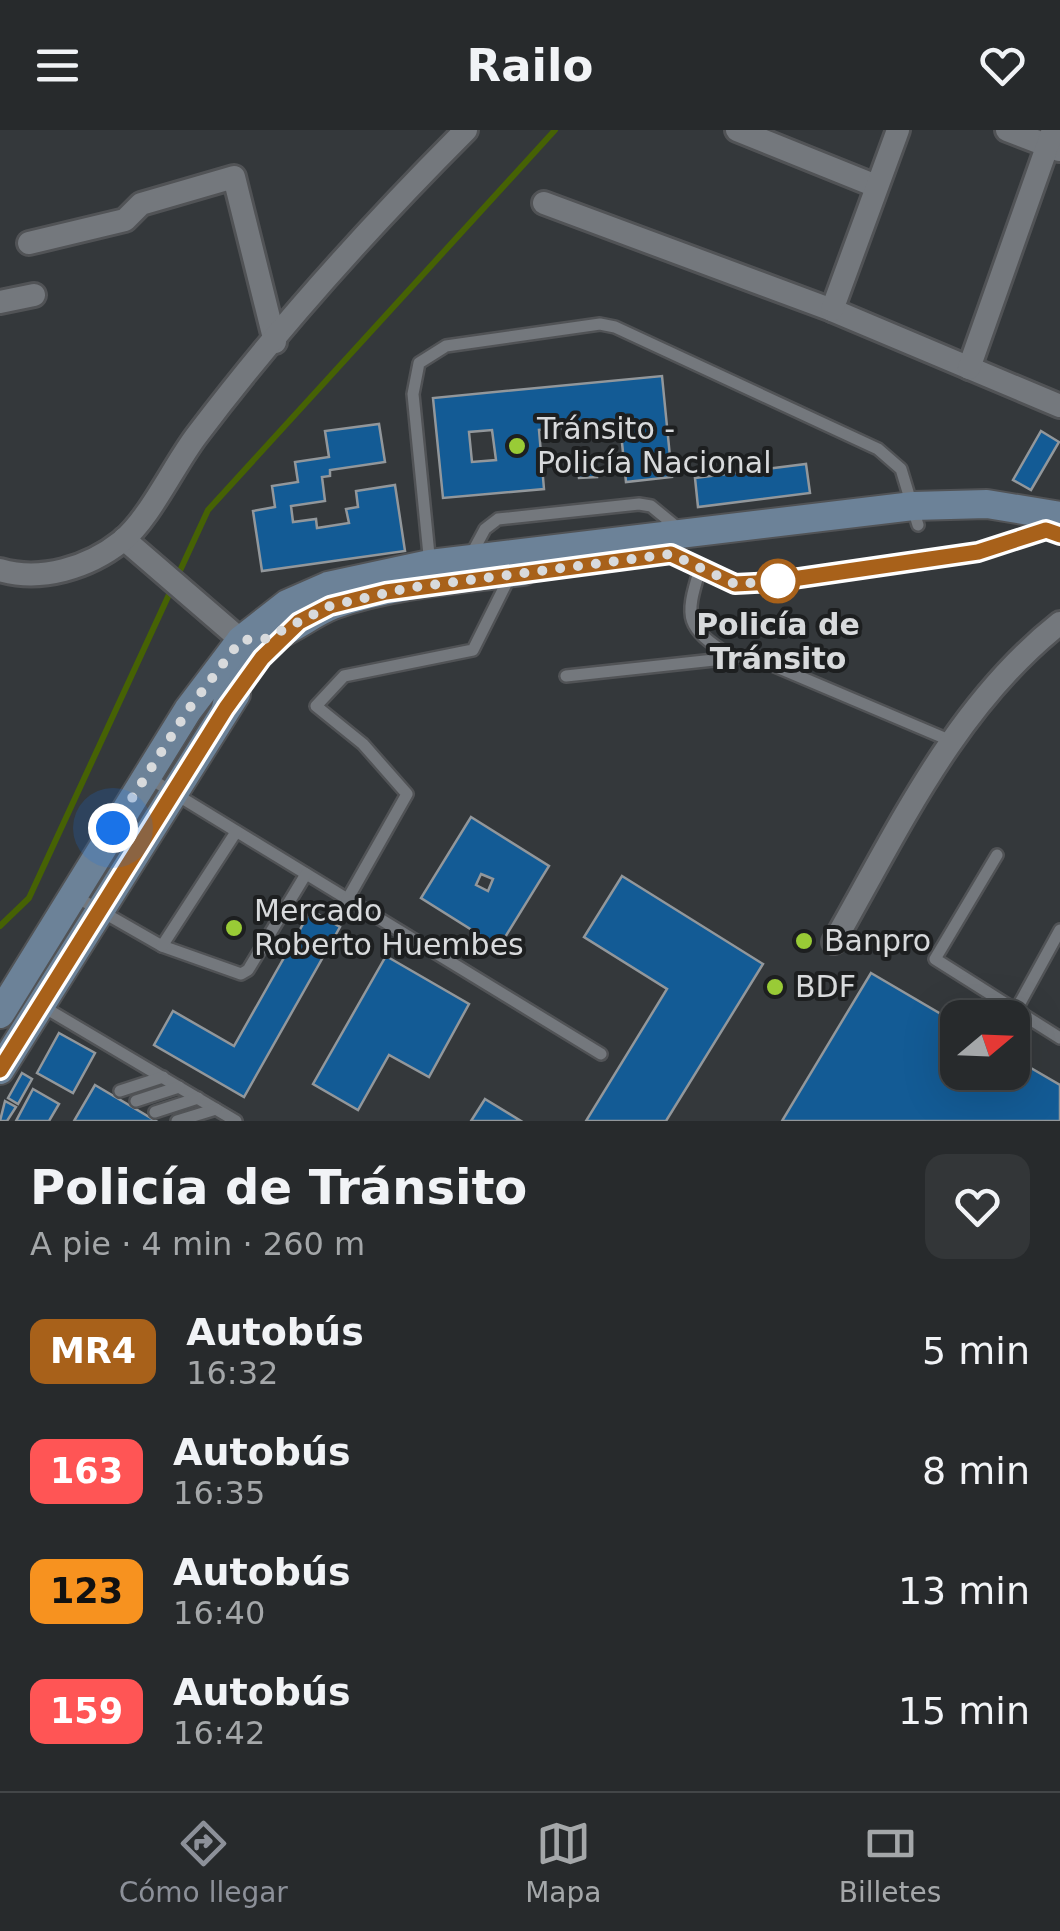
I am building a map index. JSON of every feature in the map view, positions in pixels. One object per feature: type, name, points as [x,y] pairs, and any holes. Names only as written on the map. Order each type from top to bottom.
[{"type":"main road","points":[[0,1070],[40,1004],[146,776],[241,640],[287,604],[328,586],[916,515],[1055,527]]},
{"type":"main road","points":[[241,640],[265,639],[330,606],[469,559],[512,563]]},
{"type":"main road","points":[[0,1014],[15,989],[171,792],[262,658],[299,622]]},
{"type":"main road","points":[[226,708],[241,640]]},
{"type":"street","points":[[0,570],[50,574],[94,559],[124,539],[197,435],[275,342],[466,130]]},
{"type":"street","points":[[737,130],[876,186]]},
{"type":"street","points":[[832,310],[898,130]]},
{"type":"street","points":[[969,368],[1054,142],[1006,130]]},
{"type":"street","points":[[29,242],[125,220],[141,204],[234,177],[275,342]]},
{"type":"street","points":[[544,203],[832,310],[1060,406]]},
{"type":"street","points":[[0,302],[34,295]]},
{"type":"street","points":[[124,539],[241,640]]},
{"type":"street","points":[[834,942],[949,740],[991,688],[1060,622]]},
{"type":"lane","points":[[430,574],[413,394],[419,363],[437,348],[582,326],[615,327],[878,449],[901,469],[916,515]]},
{"type":"lane","points":[[469,559],[485,529],[506,517],[639,504],[661,512],[678,544],[700,569],[735,584],[978,552],[1055,527]]},
{"type":"lane","points":[[347,900],[407,794],[363,744],[316,706],[344,676],[473,650],[512,563]]},
{"type":"lane","points":[[700,569],[689,604],[690,618],[696,634],[730,656]]},
{"type":"lane","points":[[566,676],[751,656],[949,740]]},
{"type":"lane","points":[[146,776],[602,1054]]},
{"type":"lane","points":[[162,946],[236,832]]},
{"type":"lane","points":[[997,855],[935,960],[997,1000]]},
{"type":"lane","points":[[85,903],[162,946],[232,972],[248,970],[306,874]]},
{"type":"lane","points":[[1022,1000],[1060,930]]},
{"type":"lane","points":[[15,989],[227,1117]]},
{"type":"lane","points":[[1030,1021],[1060,1038]]},
{"type":"lane","points":[[120,1091],[163,1078]]},
{"type":"lane","points":[[136,1101],[179,1087]]},
{"type":"lane","points":[[155,1112],[198,1098]]},
{"type":"lane","points":[[177,1121],[227,1117]]},
{"type":"building","name":"Tránsito - Policía Nacional","points":[[662,376],[672,477],[626,482],[620,423],[539,430],[544,489],[443,498],[433,398]],"holes":[[[492,430],[496,460],[472,462],[469,432]]]},
{"type":"building","points":[[379,424],[385,462],[330,470],[330,476],[322,477],[325,501],[291,506],[293,522],[316,519],[317,528],[349,523],[346,509],[358,507],[356,491],[395,485],[405,551],[262,571],[253,511],[275,507],[272,486],[298,482],[295,462],[329,457],[325,431]]},
{"type":"building","points":[[1041,431],[1059,442],[1031,490],[1013,480]]},
{"type":"building","points":[[595,458],[597,477],[579,478],[577,459]]},
{"type":"building","points":[[806,464],[810,493],[698,507],[695,478]]},
{"type":"building","points":[[471,817],[549,866],[499,947],[421,898]],"holes":[[[481,874],[493,879],[488,891],[476,885]]]},
{"type":"building","points":[[622,876],[763,964],[666,1121],[586,1121],[667,989],[584,937]]},
{"type":"building","points":[[311,910],[340,927],[244,1097],[154,1045],[173,1011],[234,1046]]},
{"type":"building","points":[[386,956],[469,1004],[429,1077],[389,1055],[358,1110],[313,1084]]},
{"type":"building","points":[[871,973],[940,1013],[940,1090],[1030,1090],[1030,1068],[1060,1085],[1060,1121],[782,1121]]},
{"type":"building","points":[[59,1033],[95,1053],[73,1093],[37,1073]]},
{"type":"building","points":[[22,1073],[32,1079],[18,1104],[8,1098]]},
{"type":"building","points":[[95,1085],[156,1121],[74,1121]]},
{"type":"building","points":[[33,1089],[59,1104],[49,1121],[16,1121]]},
{"type":"building","points":[[485,1099],[521,1121],[471,1121]]},
{"type":"building","points":[[5,1101],[16,1107],[7,1121],[0,1121]]},
{"type":"waterway","points":[[0,926],[29,898],[208,510],[555,130]]},
{"type":"bus line","name":"MR4","points":[[0,1070],[226,708],[262,658],[299,622],[330,606],[408,588],[671,554],[735,584],[772,582],[978,552],[1046,530],[1060,535]]},
{"type":"place","name":"Tránsito - Policía Nacional","points":[[517,446]]},
{"type":"place","name":"Policía de Tránsito","points":[[778,581]]},
{"type":"place","name":"Mercado Roberto Huembes","points":[[234,928]]},
{"type":"place","name":"Banpro","points":[[804,941]]},
{"type":"place","name":"BDF","points":[[775,987]]},
{"type":"route","points":[[113,828],[188,710],[241,640],[256,642],[274,636],[330,606],[408,588],[671,554],[735,584],[778,581]]}]
